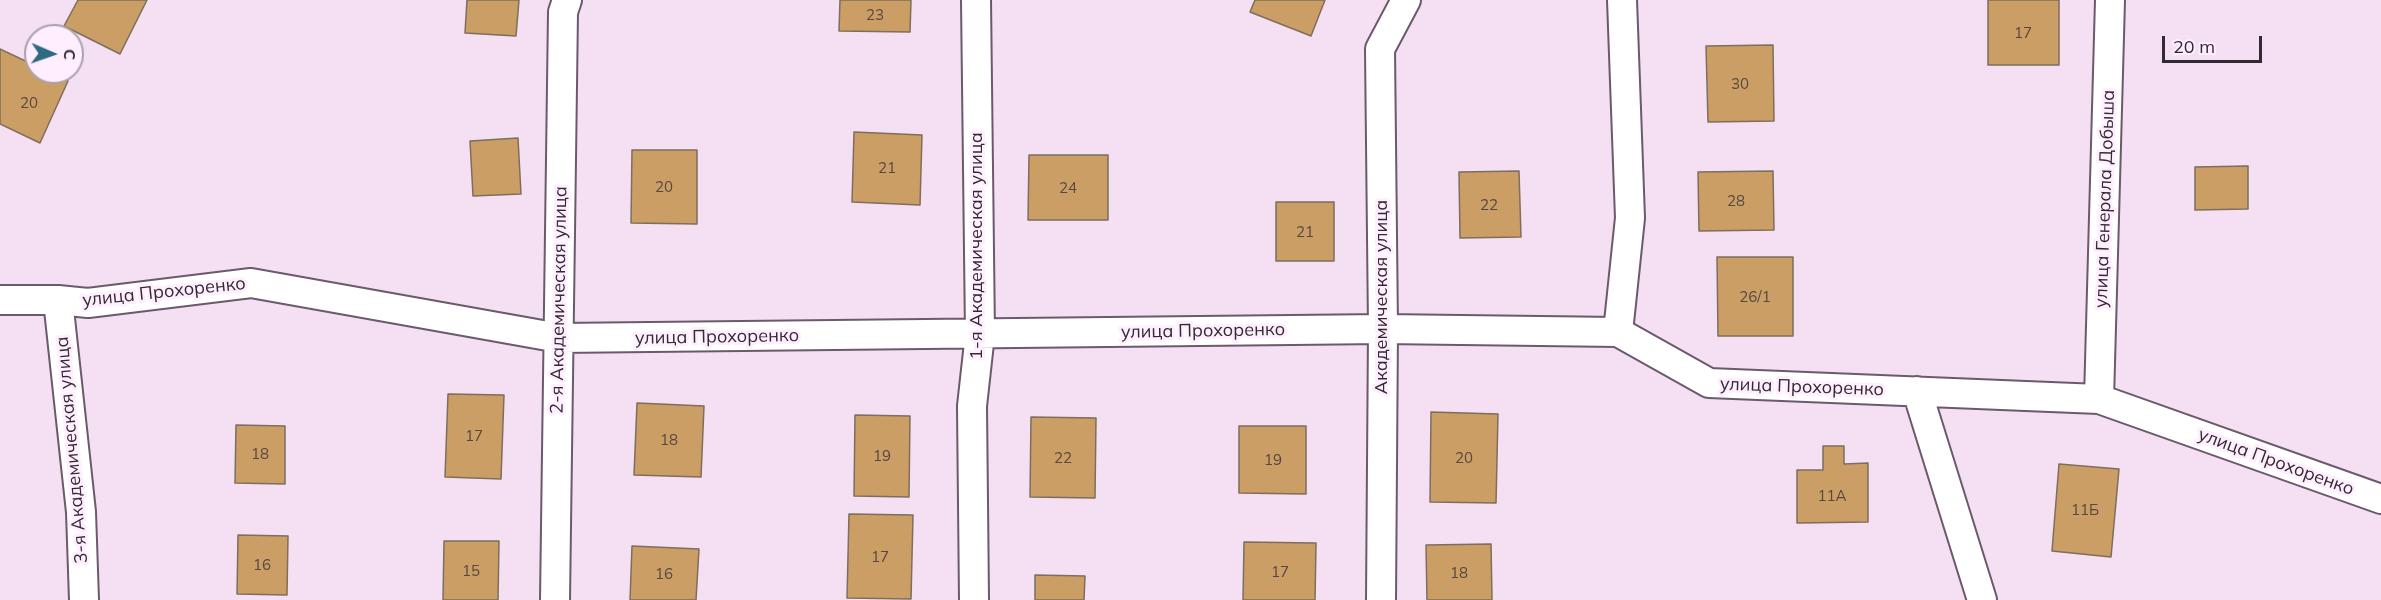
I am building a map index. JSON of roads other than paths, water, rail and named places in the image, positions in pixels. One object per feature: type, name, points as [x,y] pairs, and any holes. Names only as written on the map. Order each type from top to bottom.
[{"type":"street","name":"2-я Академическая улица","points":[[555,600],[563,12],[567,0]]},
{"type":"street","name":"1-я Академическая улица","points":[[974,600],[972,406],[980,334],[976,0]]},
{"type":"street","name":"Академическая улица","points":[[1381,600],[1383,329],[1380,49],[1406,0]]},
{"type":"street","points":[[1618,333],[1630,218],[1622,0]]},
{"type":"street","name":"улица Генерала Добыша","points":[[2099,399],[2110,0]]},
{"type":"street","name":"улица Прохоренко","points":[[0,300],[58,300],[88,303],[251,283],[559,338],[1383,329],[1618,333],[1709,383],[2099,399],[2381,499]]},
{"type":"street","name":"3-я Академическая улица","points":[[58,300],[81,512],[84,600]]},
{"type":"street","points":[[1917,391],[1982,600]]}]
